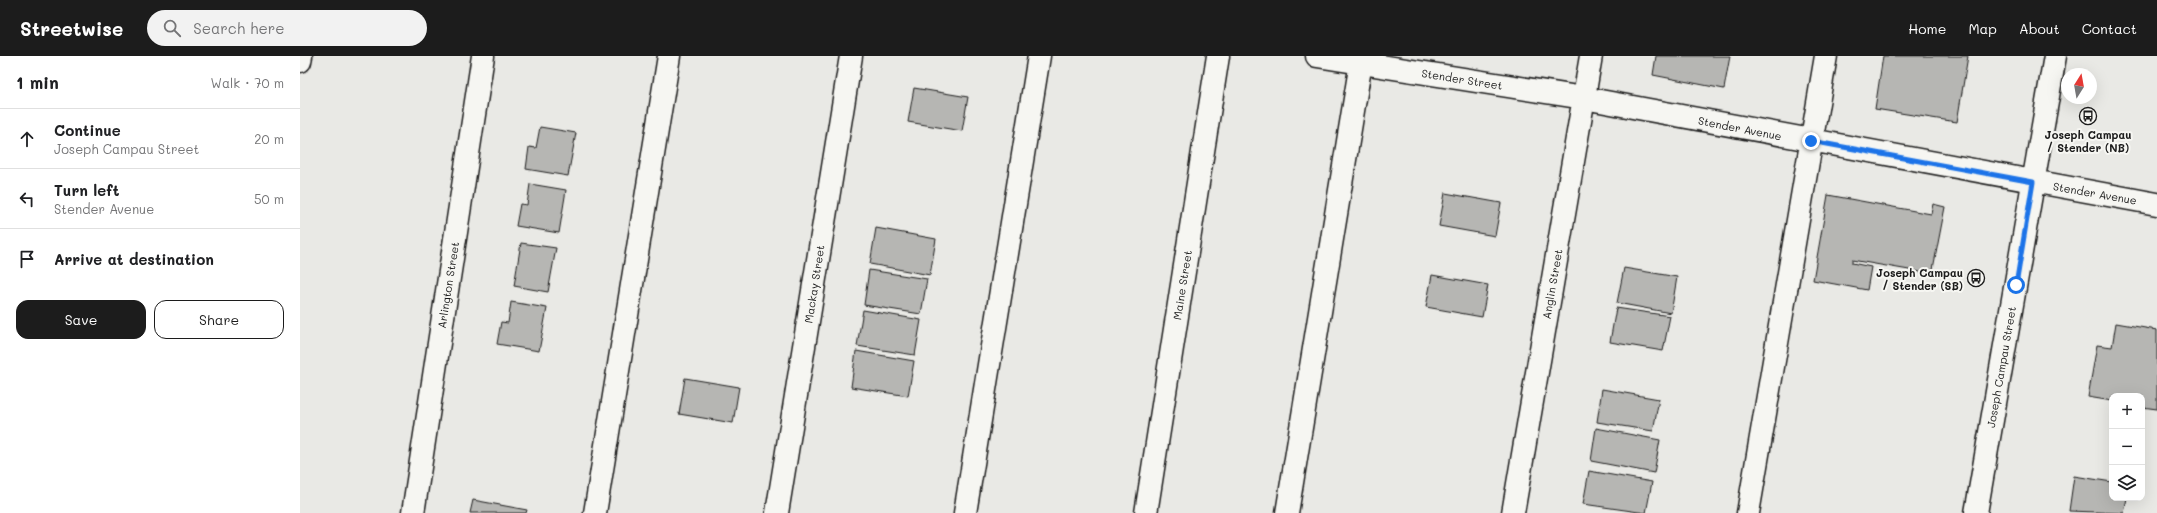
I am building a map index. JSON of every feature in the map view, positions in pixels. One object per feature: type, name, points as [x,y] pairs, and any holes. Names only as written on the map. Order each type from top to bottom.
[{"type":"street","points":[[300,60],[301,56]]},
{"type":"street","name":"Arlington Street","points":[[413,513],[483,56]]},
{"type":"street","points":[[595,513],[669,56]]},
{"type":"street","name":"Mackay Street","points":[[778,513],[851,56]]},
{"type":"street","points":[[965,513],[1039,56]]},
{"type":"street","name":"Maine Street","points":[[1146,513],[1218,56]]},
{"type":"street","name":"Stender Street","points":[[1317,56],[1361,59],[1584,98]]},
{"type":"street","name":"Anglin Street","points":[[1513,513],[1591,56]]},
{"type":"street","points":[[1748,513],[1826,56]]},
{"type":"street","name":"Joseph Campau Street","points":[[1976,513],[2055,56]]},
{"type":"street","points":[[1287,513],[1361,59]]},
{"type":"street","name":"Stender Avenue","points":[[1584,98],[2157,204]]},
{"type":"building","points":[[1656,56],[1730,56],[1724,89],[1653,75]]},
{"type":"building","points":[[1883,56],[1968,56],[1957,122],[1875,109]]},
{"type":"building","points":[[914,88],[968,97],[962,131],[908,122]]},
{"type":"building","points":[[540,127],[576,133],[568,176],[526,169],[529,147],[536,148]]},
{"type":"building","points":[[530,184],[566,190],[559,233],[516,226],[520,204],[527,205]]},
{"type":"building","points":[[1445,193],[1501,203],[1495,236],[1439,226]]},
{"type":"building","points":[[1828,195],[1931,214],[1933,204],[1945,207],[1932,274],[1852,260],[1852,263],[1871,267],[1867,290],[1813,280]]},
{"type":"building","points":[[876,228],[936,239],[930,275],[870,264]]},
{"type":"building","points":[[521,243],[556,248],[548,292],[514,286]]},
{"type":"building","points":[[1624,268],[1677,277],[1671,313],[1617,303]]},
{"type":"building","points":[[869,270],[927,279],[921,314],[864,305]]},
{"type":"building","points":[[1432,275],[1488,285],[1482,317],[1426,307]]},
{"type":"building","points":[[511,302],[547,308],[539,351],[497,344],[501,322],[508,323]]},
{"type":"building","points":[[1616,308],[1670,316],[1663,351],[1610,342]]},
{"type":"building","points":[[863,310],[921,320],[915,355],[857,346]]},
{"type":"building","points":[[2116,323],[2157,330],[2157,409],[2145,407],[2145,393],[2109,393],[2109,400],[2088,397],[2097,345],[2112,347]]},
{"type":"building","points":[[856,351],[914,361],[908,396],[851,387]]},
{"type":"building","points":[[685,378],[739,387],[733,423],[679,414]]},
{"type":"building","points":[[1602,389],[1659,399],[1653,431],[1597,422]]},
{"type":"building","points":[[1596,428],[1660,440],[1654,473],[1591,461]]},
{"type":"building","points":[[1589,471],[1652,482],[1646,513],[1583,504]]},
{"type":"building","points":[[2074,476],[2109,482],[2109,501],[2126,501],[2124,513],[2069,511]]},
{"type":"building","points":[[473,500],[527,510],[526,513],[470,513]]},
{"type":"place","name":"Joseph Campau / Stender (NB)","points":[[2088,116]]},
{"type":"place","name":"Joseph Campau / Stender (SB)","points":[[1976,278]]},
{"type":"route","points":[[1811,141],[2033,182],[2016,285]]}]
